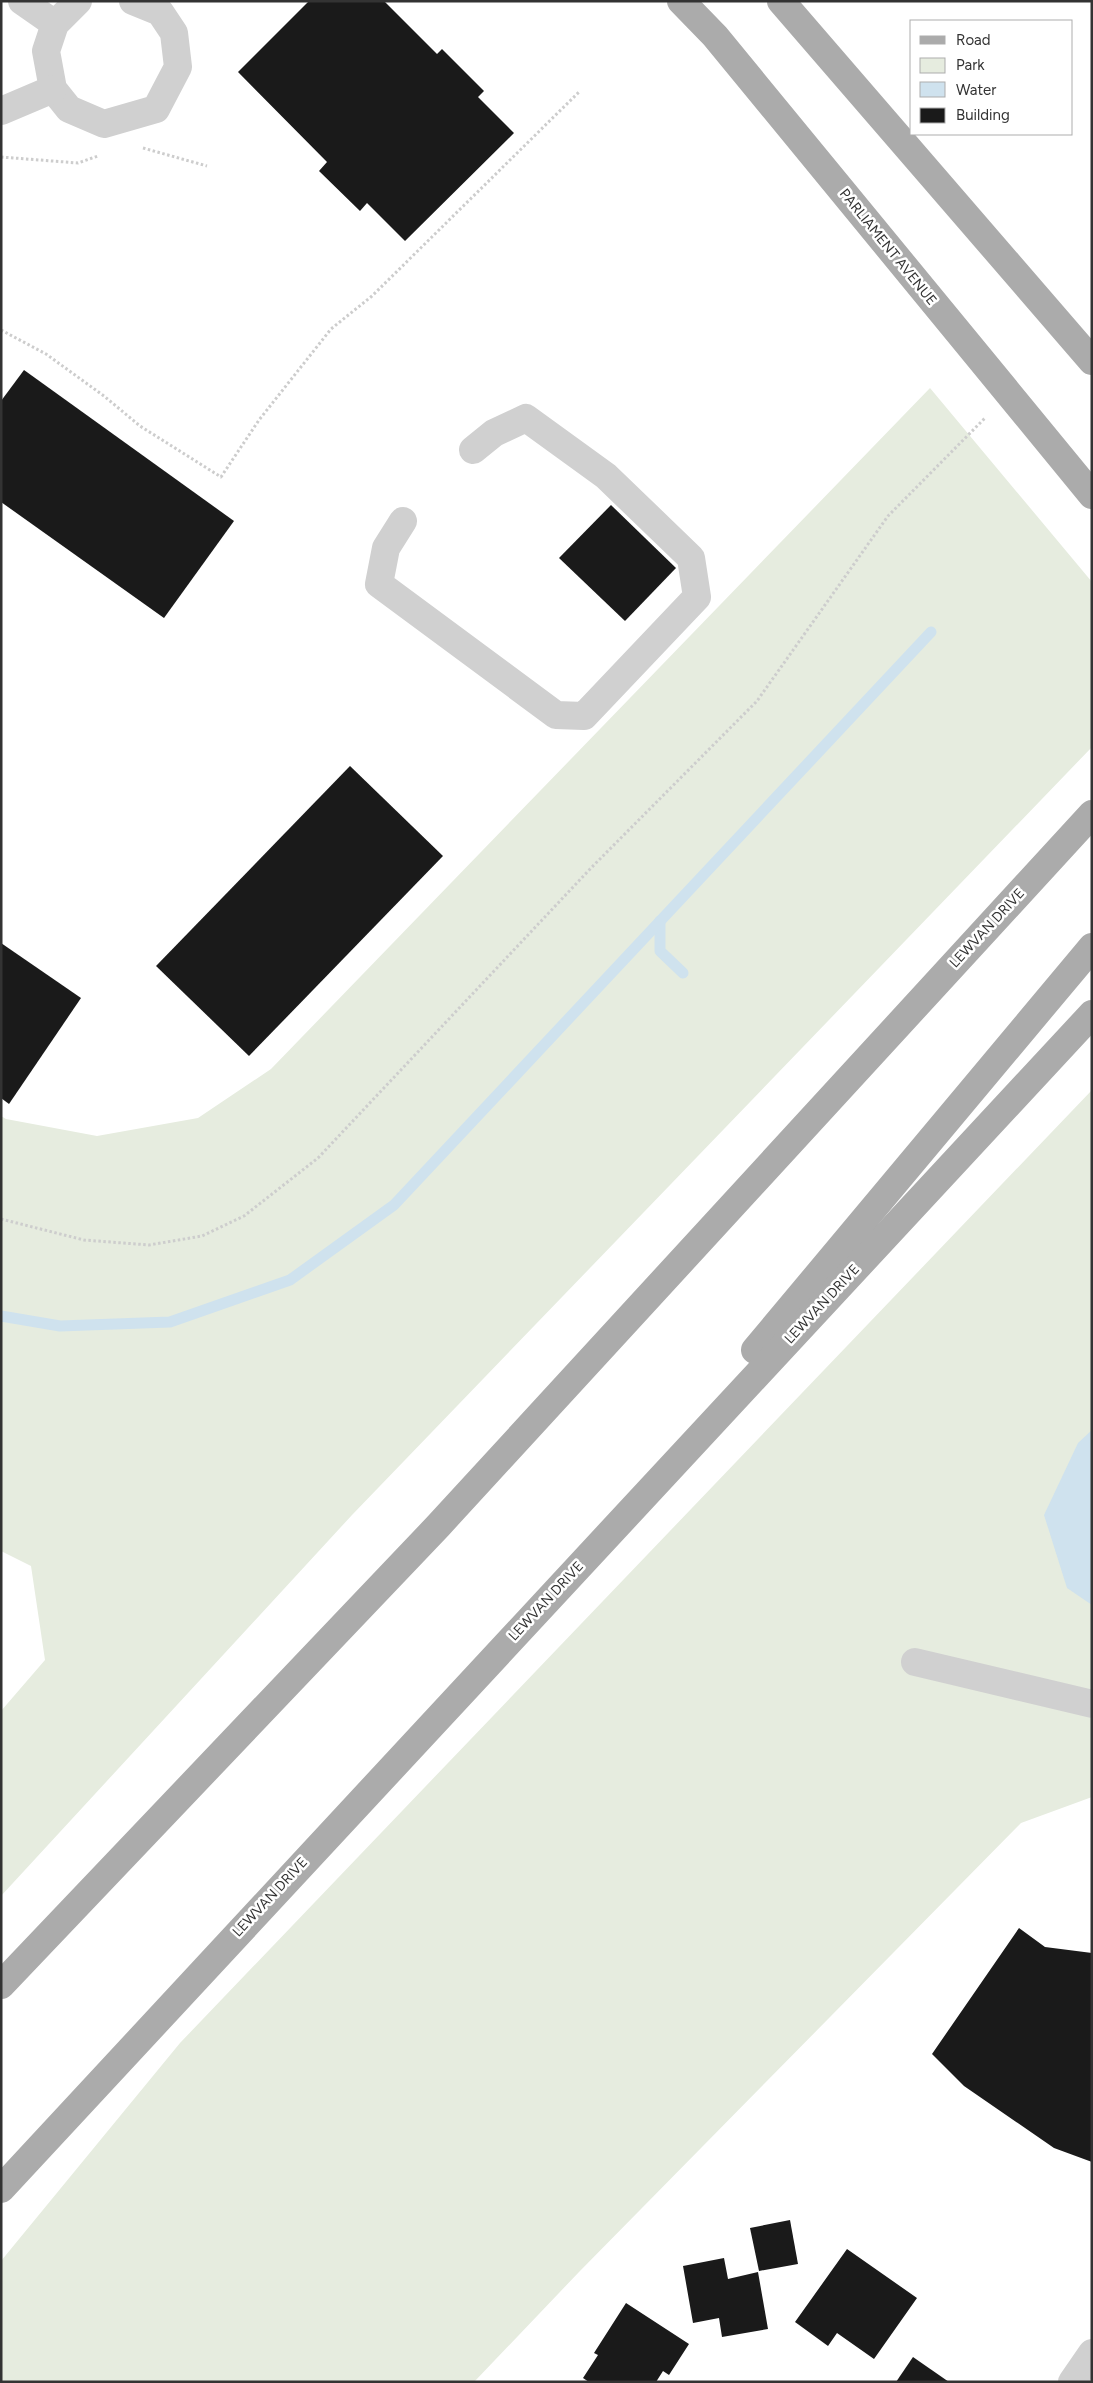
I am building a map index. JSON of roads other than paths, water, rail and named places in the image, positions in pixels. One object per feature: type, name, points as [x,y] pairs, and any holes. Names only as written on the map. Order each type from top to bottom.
[{"type":"main road","name":"PARLIAMENT AVENUE","points":[[682,1],[715,36],[1092,495]]},
{"type":"main road","points":[[781,1],[1092,361]]},
{"type":"main road","name":"LEWVAN DRIVE","points":[[1,1985],[431,1534],[1092,814]]},
{"type":"main road","points":[[558,1588],[1092,947]]},
{"type":"main road","name":"LEWVAN DRIVE","points":[[1,2188],[1092,1014]]},
{"type":"street","points":[[22,1],[55,24]]},
{"type":"street","points":[[78,1],[55,24],[46,51],[53,89],[68,109],[104,124],[156,109],[178,67],[174,33],[166,7],[133,1]]},
{"type":"street","points":[[1,111],[53,89]]},
{"type":"street","points":[[403,521],[386,548],[379,584],[556,715],[584,716],[697,597],[691,558],[606,476],[526,418],[494,434],[473,450]]},
{"type":"street","points":[[915,1662],[1092,1704]]},
{"type":"street","points":[[1072,2382],[1092,2353]]},
{"type":"water","points":[[1092,1430],[1092,1605],[1067,1588],[1044,1515],[1078,1443]]},
{"type":"waterway","points":[[1,1316],[60,1326],[170,1322],[290,1280],[394,1205],[931,632]]},
{"type":"waterway","points":[[660,921],[660,951],[683,973]]}]
